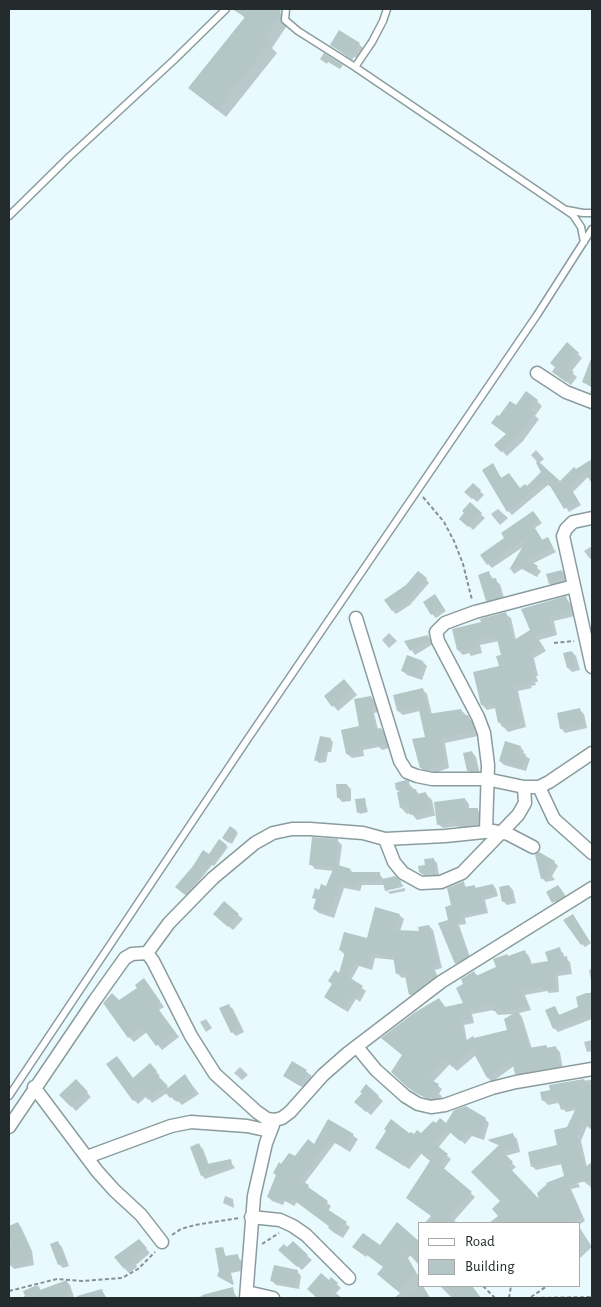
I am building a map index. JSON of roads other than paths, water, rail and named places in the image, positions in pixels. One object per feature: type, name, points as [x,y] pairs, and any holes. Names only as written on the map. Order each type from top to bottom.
[{"type":"street","points":[[537,373],[566,392],[592,402]]},
{"type":"street","points":[[592,518],[573,522],[566,529],[563,536],[592,667]]},
{"type":"street","points":[[486,831],[487,757],[484,733],[478,717],[436,637],[436,632],[445,622],[475,612],[574,586]]},
{"type":"street","points":[[356,618],[400,760],[407,772],[432,779],[486,779],[524,787],[540,787],[592,753]]},
{"type":"street","points":[[385,839],[394,862],[403,873],[421,883],[440,882],[462,873],[518,815],[525,803],[524,787]]},
{"type":"street","points":[[540,787],[554,818],[592,854]]},
{"type":"street","points":[[9,1127],[125,958],[132,954],[147,953],[170,923],[213,878],[255,843],[273,832],[310,829],[363,833],[385,839],[445,836],[486,831],[501,832],[533,847]]},
{"type":"street","points":[[87,1157],[171,1126],[191,1122],[263,1128],[272,1126],[290,1112],[323,1075],[455,972],[592,888]]},
{"type":"street","points":[[147,953],[158,970],[191,1036],[215,1074],[267,1119],[272,1126]]},
{"type":"street","points":[[357,1047],[376,1070],[405,1096],[418,1104],[431,1107],[446,1105],[492,1088],[516,1082],[592,1070]]},
{"type":"street","points":[[34,1088],[114,1190],[140,1214],[162,1242]]},
{"type":"street","points":[[272,1126],[257,1178],[251,1217],[247,1295],[273,1298]]},
{"type":"street","points":[[251,1217],[280,1220],[293,1226],[306,1235],[348,1278]]},
{"type":"lane","points":[[9,216],[75,150],[174,60],[226,9]]},
{"type":"lane","points":[[286,9],[286,20],[290,25],[564,208],[578,222],[583,233],[584,242]]},
{"type":"lane","points":[[355,67],[372,42],[387,9]]},
{"type":"lane","points":[[564,208],[583,213],[592,213]]},
{"type":"lane","points":[[9,1096],[227,769],[537,314],[592,229]]}]
